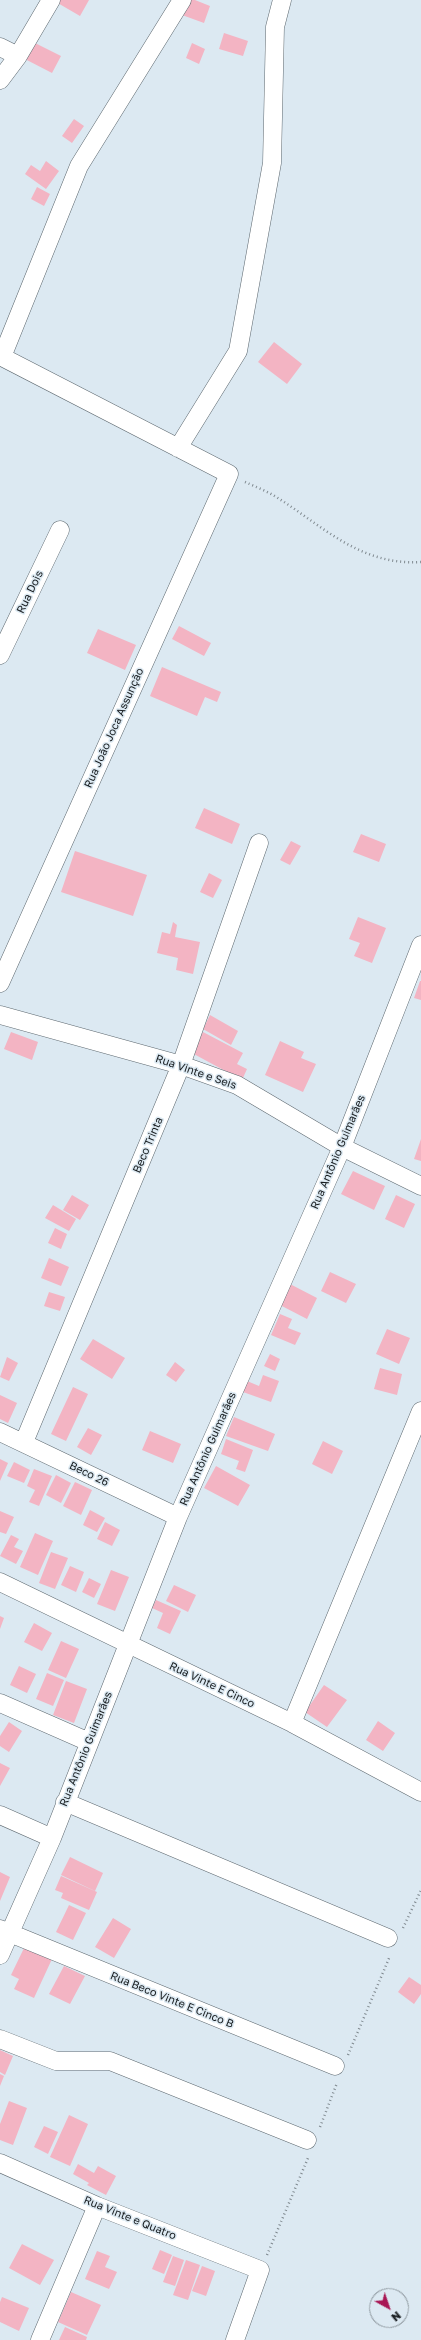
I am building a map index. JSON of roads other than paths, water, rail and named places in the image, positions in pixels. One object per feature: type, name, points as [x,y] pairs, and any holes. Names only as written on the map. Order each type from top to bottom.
[{"type":"street","points":[[0,80],[18,56],[51,0]]},
{"type":"street","points":[[182,0],[79,166],[1,357],[178,448],[238,351],[272,163],[275,27],[282,0]]},
{"type":"street","points":[[0,47],[18,56]]},
{"type":"street","name":"Rua João Joca Assunção","points":[[0,982],[228,474],[178,448]]},
{"type":"street","name":"Rua Dois","points":[[0,655],[60,530]]},
{"type":"street","name":"Beco Trinta","points":[[24,1442],[181,1065],[259,843]]},
{"type":"street","name":"Rua Antônio Guimarães","points":[[0,1955],[5,1931],[52,1838],[88,1742],[178,1517],[342,1147],[421,945]]},
{"type":"street","name":"Rua Vinte e Seis","points":[[0,1015],[181,1065],[237,1085],[342,1147],[421,1186]]},
{"type":"street","points":[[292,1723],[421,1411]]},
{"type":"street","name":"Beco 26","points":[[0,1432],[24,1442],[178,1517]]},
{"type":"street","name":"Rua Vinte E Cinco","points":[[0,1582],[292,1723],[421,1792]]},
{"type":"street","points":[[0,1703],[88,1742]]},
{"type":"street","points":[[65,1802],[388,1938]]},
{"type":"street","points":[[0,1815],[52,1838]]},
{"type":"street","name":"Rua Beco Vinte E Cinco B","points":[[5,1931],[335,2066]]},
{"type":"street","points":[[0,2040],[56,2061],[110,2061],[307,2140]]},
{"type":"street","name":"Rua Vinte e Quatro","points":[[0,2163],[97,2206],[260,2270],[235,2340]]},
{"type":"street","points":[[40,2340],[97,2206]]}]
